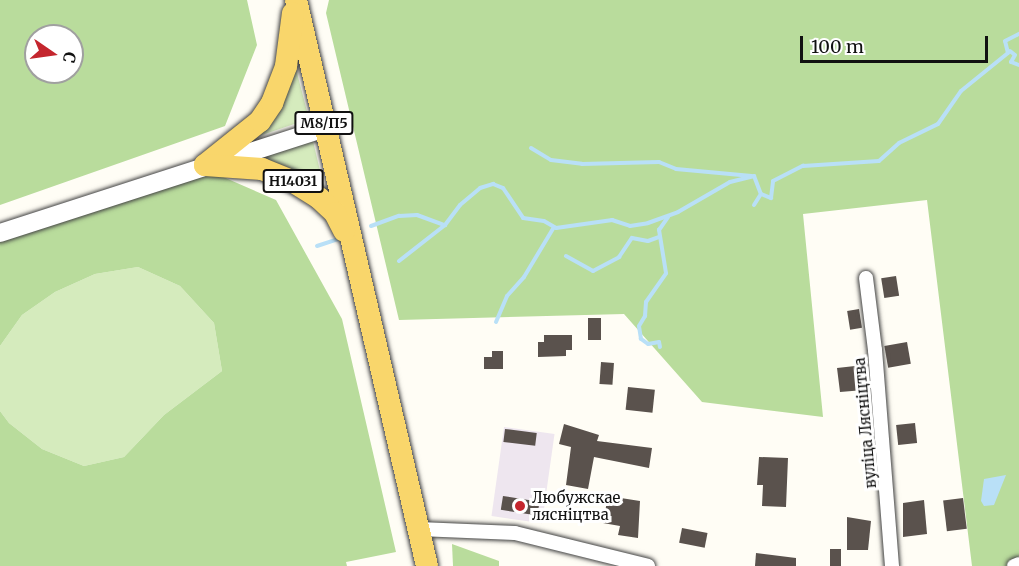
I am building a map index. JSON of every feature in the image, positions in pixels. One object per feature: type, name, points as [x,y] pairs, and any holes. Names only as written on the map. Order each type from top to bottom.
[{"type":"main road","name":"М8/П5","points":[[295,0],[427,566]]},
{"type":"main road","name":"Н14031","points":[[205,165],[260,121],[272,103],[286,66],[295,0]]},
{"type":"main road","name":"Н14031","points":[[205,165],[251,167],[292,181],[335,213],[352,246]]},
{"type":"street","name":"Н14031","points":[[0,233],[325,128]]},
{"type":"street","name":"вуліца Лясніцтва","points":[[866,279],[875,350],[892,566]]},
{"type":"street","points":[[419,529],[470,528],[537,537],[648,566]]},
{"type":"street","points":[[1014,566],[1019,564]]},
{"type":"shaded area","name":"Любужскае лясніцтва","points":[[504,427],[555,434],[542,523],[491,516]]},
{"type":"green space","points":[[0,0],[247,0],[257,45],[225,126],[0,205]]},
{"type":"green space","points":[[329,0],[1019,0],[1019,566],[972,566],[927,200],[803,214],[823,417],[702,402],[624,314],[399,320],[326,13]]},
{"type":"green space","points":[[296,69],[309,119],[256,137]]},
{"type":"green space","points":[[313,141],[325,192],[254,160]]},
{"type":"green space","points":[[214,173],[276,200],[342,319],[396,552],[346,562],[347,566],[0,566],[0,411],[9,423],[42,449],[84,466],[124,457],[164,415],[222,371],[214,323],[180,286],[138,267],[95,274],[55,292],[22,315],[0,346],[0,241]]},
{"type":"green space","points":[[138,267],[180,286],[214,323],[222,371],[164,415],[124,457],[84,466],[42,449],[9,423],[0,411],[0,346],[22,315],[55,292],[95,274]]},
{"type":"green space","points":[[452,544],[499,561],[499,566],[453,566]]},
{"type":"water","points":[[1006,475],[994,505],[984,506],[981,501],[984,479]]},
{"type":"building","points":[[896,276],[899,296],[884,298],[881,278]]},
{"type":"building","points":[[859,309],[862,328],[850,330],[847,311]]},
{"type":"building","points":[[588,318],[601,318],[601,340],[588,340]]},
{"type":"building","points":[[544,335],[572,335],[572,350],[566,350],[566,356],[538,357],[538,342],[544,342]]},
{"type":"building","points":[[907,342],[911,364],[888,368],[884,346]]},
{"type":"building","points":[[492,351],[503,351],[503,369],[484,369],[484,357],[492,357]]},
{"type":"building","points":[[601,362],[614,363],[612,385],[599,384]]},
{"type":"building","points":[[855,366],[856,375],[862,375],[864,390],[840,392],[837,368]]},
{"type":"building","points":[[628,387],[655,390],[652,413],[626,410]]},
{"type":"building","points":[[915,423],[917,443],[898,445],[896,425]]},
{"type":"building","points":[[564,424],[599,435],[597,441],[652,448],[649,468],[594,457],[588,489],[566,485],[571,447],[559,444]]},
{"type":"building","points":[[505,429],[537,433],[535,446],[503,442]]},
{"type":"building","points":[[759,457],[788,458],[786,507],[762,506],[763,485],[757,485]]},
{"type":"building","name":"Любужскае лясніцтва","points":[[503,496],[540,502],[537,516],[501,510]]},
{"type":"building","points":[[608,496],[640,501],[638,538],[618,535],[620,526],[603,523]]},
{"type":"building","points":[[963,498],[967,529],[947,531],[943,500]]},
{"type":"building","points":[[924,500],[927,534],[903,537],[903,503]]},
{"type":"building","points":[[847,517],[871,521],[868,550],[847,550]]},
{"type":"building","points":[[682,528],[708,533],[705,548],[679,543]]},
{"type":"building","points":[[830,549],[841,549],[841,566],[830,566]]},
{"type":"building","points":[[756,553],[796,558],[796,566],[755,566]]},
{"type":"waterway","points":[[371,226],[399,216],[417,215],[445,225],[460,205],[480,188],[493,184],[503,188],[523,218],[544,221],[556,228],[612,220],[630,226],[648,223],[678,212],[730,182],[754,176],[761,194],[771,198],[773,181],[803,166],[879,161],[899,143],[938,124],[961,91],[1008,53],[1005,41],[1019,34]]},
{"type":"waterway","points":[[1010,51],[1015,55],[1011,62],[1019,65]]},
{"type":"waterway","points":[[531,148],[551,160],[582,164],[659,162],[676,169],[752,176]]},
{"type":"waterway","points":[[754,205],[761,194]]},
{"type":"waterway","points":[[660,347],[659,342],[648,344],[641,339],[639,326],[645,316],[646,302],[666,273],[659,230],[668,217]]},
{"type":"waterway","points":[[399,261],[445,225]]},
{"type":"waterway","points":[[496,322],[507,296],[524,277],[554,227]]},
{"type":"waterway","points":[[566,256],[593,271],[619,257],[632,238],[648,241],[659,237]]},
{"type":"waterway","points":[[317,246],[338,239]]},
{"type":"place","name":"Любужскае лясніцтва","points":[[520,506]]}]
